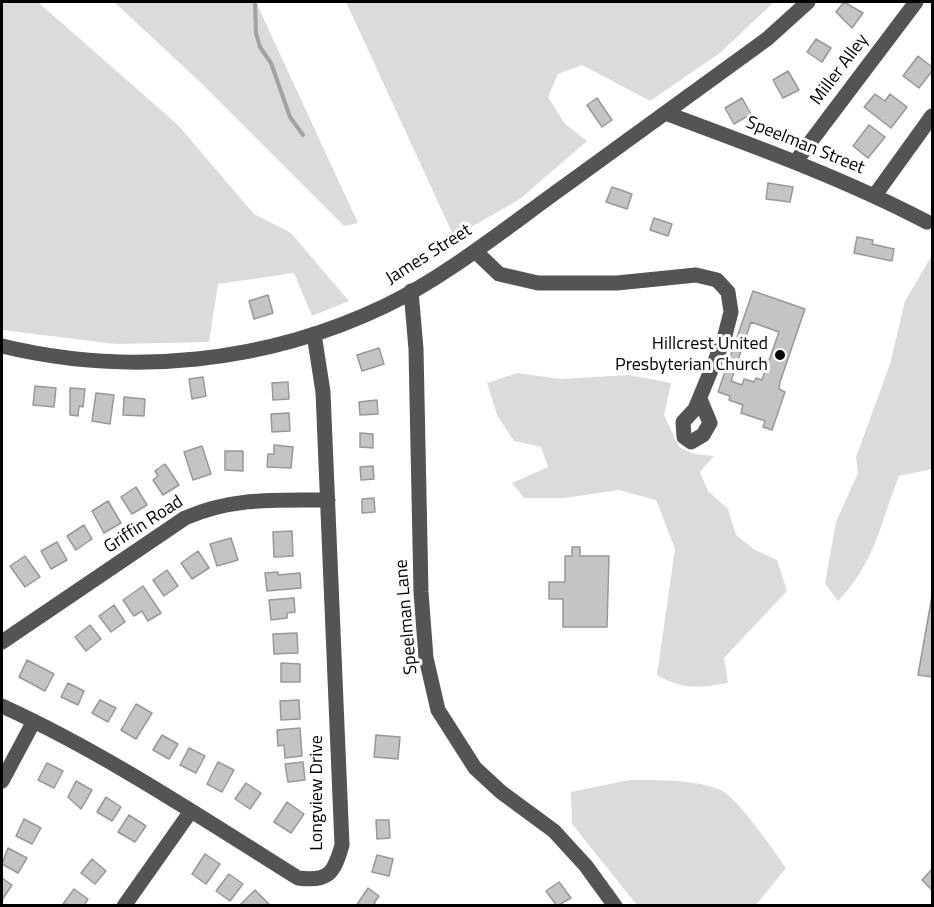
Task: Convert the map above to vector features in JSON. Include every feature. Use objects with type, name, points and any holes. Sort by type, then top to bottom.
[{"type":"street","name":"James Street","points":[[2,346],[96,361],[196,361],[258,351],[314,334],[386,305],[475,251],[767,39],[808,2]]},
{"type":"street","name":"Miller Alley","points":[[796,161],[916,2]]},
{"type":"street","name":"Speelman Street","points":[[665,113],[796,161],[875,195],[927,222]]},
{"type":"street","points":[[875,195],[933,116]]},
{"type":"street","points":[[475,251],[499,274],[538,283],[617,284],[696,275],[717,280],[728,292],[731,312],[724,339],[700,399]]},
{"type":"street","name":"Speelman Lane","points":[[411,291],[416,349],[421,592],[426,658],[438,710],[475,768],[501,792],[554,831],[586,866],[615,906]]},
{"type":"street","name":"Longview Drive","points":[[2,706],[34,721],[191,811],[298,878],[314,880],[328,876],[336,867],[342,845],[328,500],[323,392],[314,334]]},
{"type":"street","name":"Griffin Road","points":[[2,642],[185,518],[213,506],[251,500],[328,500]]},
{"type":"street","points":[[2,781],[34,721]]},
{"type":"street","points":[[124,906],[191,811]]},
{"type":"shaded area","points":[[2,2],[38,2],[178,125],[254,214],[291,233],[349,301],[312,316],[294,273],[218,284],[209,342],[116,344],[2,330]]},
{"type":"shaded area","points":[[114,2],[256,2],[358,223],[344,226],[199,81]]},
{"type":"shaded area","points":[[346,2],[774,2],[720,53],[650,101],[582,65],[558,74],[548,97],[565,124],[587,141],[520,199],[454,237]]},
{"type":"shaded area","points":[[932,255],[932,469],[899,476],[869,557],[838,601],[825,583],[836,522],[858,473],[856,457],[890,364],[905,301]]},
{"type":"shaded area","points":[[517,373],[561,379],[629,375],[671,383],[664,415],[679,447],[694,454],[714,456],[700,472],[708,491],[728,509],[736,535],[755,550],[777,560],[787,591],[724,658],[728,683],[691,686],[675,683],[657,675],[675,549],[656,500],[619,490],[565,498],[524,498],[512,483],[548,467],[541,447],[514,441],[497,415],[487,383]]},
{"type":"shaded area","points":[[629,780],[688,782],[721,790],[736,802],[786,868],[756,905],[637,905],[572,824],[571,792]]},
{"type":"building","points":[[844,2],[863,13],[852,28],[836,12]]},
{"type":"building","points":[[816,39],[831,48],[822,62],[807,52]]},
{"type":"building","points":[[918,56],[932,67],[932,71],[919,88],[903,76]]},
{"type":"building","points":[[788,71],[799,90],[783,98],[773,80]]},
{"type":"building","points":[[875,94],[885,101],[890,94],[907,107],[891,128],[864,107]]},
{"type":"building","points":[[597,98],[612,120],[602,127],[587,105]]},
{"type":"building","points":[[742,98],[751,114],[734,124],[725,108]]},
{"type":"building","points":[[869,125],[885,137],[868,158],[853,146]]},
{"type":"building","points":[[768,183],[793,187],[790,202],[766,199]]},
{"type":"building","points":[[612,187],[632,194],[627,209],[606,202]]},
{"type":"building","points":[[654,218],[672,224],[668,236],[650,230]]},
{"type":"building","points":[[857,237],[873,240],[872,244],[894,249],[892,261],[854,253]]},
{"type":"building","name":"Hillcrest United Presbyterian Church","points":[[753,291],[805,309],[780,382],[779,389],[785,392],[772,430],[763,427],[765,421],[741,413],[743,405],[729,400],[730,396],[718,392]],"holes":[[[751,322],[779,332],[762,380],[756,378],[754,382],[744,379],[742,385],[731,381]]]},
{"type":"building","points":[[268,295],[273,313],[254,319],[249,301]]},
{"type":"building","points":[[379,348],[384,364],[362,371],[357,355]]},
{"type":"building","points":[[203,377],[206,396],[192,399],[189,379]]},
{"type":"building","points":[[288,382],[289,399],[273,400],[272,383]]},
{"type":"building","points":[[35,386],[56,388],[54,407],[33,405]]},
{"type":"building","points":[[70,388],[85,389],[83,407],[79,406],[78,416],[70,415]]},
{"type":"building","points":[[96,393],[114,395],[110,424],[92,421]]},
{"type":"building","points":[[124,397],[145,399],[144,416],[123,415]]},
{"type":"building","points":[[377,400],[378,414],[360,415],[359,402]]},
{"type":"building","points":[[289,413],[290,431],[272,432],[271,414]]},
{"type":"building","points":[[360,433],[373,434],[373,448],[360,447]]},
{"type":"building","points":[[274,445],[293,447],[291,468],[267,467],[268,454],[274,454]]},
{"type":"building","points":[[202,446],[211,474],[193,480],[184,452]]},
{"type":"building","points":[[225,451],[243,451],[243,471],[225,470]]},
{"type":"building","points":[[165,464],[179,485],[163,495],[153,480],[158,476],[155,471]]},
{"type":"building","points":[[373,466],[374,479],[361,480],[360,467]]},
{"type":"building","points":[[136,487],[147,505],[132,514],[121,497]]},
{"type":"building","points":[[374,498],[375,512],[362,513],[362,499]]},
{"type":"building","points":[[108,501],[121,523],[104,533],[92,511]]},
{"type":"building","points":[[84,525],[92,539],[76,550],[67,536]]},
{"type":"building","points":[[292,531],[293,556],[274,557],[273,532]]},
{"type":"building","points":[[231,538],[238,560],[217,566],[210,544]]},
{"type":"building","points":[[57,542],[67,560],[51,569],[41,551]]},
{"type":"building","points":[[572,547],[580,547],[580,556],[609,556],[607,627],[563,627],[563,599],[549,599],[549,582],[565,582],[565,556],[572,556]]},
{"type":"building","points":[[198,551],[209,568],[192,579],[181,563]]},
{"type":"building","points":[[25,556],[40,577],[25,587],[10,566]]},
{"type":"building","points":[[167,570],[178,586],[164,596],[153,580]]},
{"type":"building","points":[[278,572],[278,575],[300,573],[301,588],[267,591],[265,573]]},
{"type":"building","points":[[143,586],[161,613],[148,621],[142,611],[134,616],[123,600]]},
{"type":"building","points":[[932,596],[932,677],[918,675]]},
{"type":"building","points":[[294,598],[295,612],[287,613],[287,618],[271,620],[269,600]]},
{"type":"building","points":[[114,605],[125,622],[111,632],[99,616]]},
{"type":"building","points":[[90,625],[101,639],[86,651],[75,637]]},
{"type":"building","points":[[297,633],[298,653],[274,654],[273,634]]},
{"type":"building","points":[[27,660],[54,674],[45,691],[19,677]]},
{"type":"building","points":[[281,663],[300,664],[300,682],[281,682]]},
{"type":"building","points":[[68,683],[84,691],[78,705],[61,697]]},
{"type":"building","points":[[100,700],[116,708],[108,722],[92,713]]},
{"type":"building","points":[[299,700],[300,719],[281,720],[280,701]]},
{"type":"building","points":[[136,704],[152,713],[136,739],[121,730]]},
{"type":"building","points":[[300,728],[302,756],[285,758],[284,745],[278,746],[277,730]]},
{"type":"building","points":[[162,735],[178,744],[169,759],[153,750]]},
{"type":"building","points":[[376,735],[400,737],[398,759],[374,757]]},
{"type":"building","points":[[189,748],[205,756],[196,773],[180,765]]},
{"type":"building","points":[[218,762],[234,770],[222,792],[207,784]]},
{"type":"building","points":[[303,762],[305,780],[288,782],[285,764]]},
{"type":"building","points":[[47,763],[63,771],[54,788],[38,780]]},
{"type":"building","points":[[76,781],[92,790],[81,809],[68,797]]},
{"type":"building","points":[[246,783],[261,793],[250,809],[235,799]]},
{"type":"building","points":[[106,797],[121,807],[112,821],[97,812]]},
{"type":"building","points":[[287,802],[304,814],[291,833],[274,822]]},
{"type":"building","points":[[129,815],[146,826],[135,842],[118,832]]},
{"type":"building","points":[[24,819],[41,828],[32,844],[16,836]]},
{"type":"building","points":[[376,820],[389,820],[390,838],[377,839]]},
{"type":"building","points":[[8,848],[27,858],[18,873],[2,864]]},
{"type":"building","points":[[205,854],[220,864],[206,884],[192,874]]},
{"type":"building","points":[[377,855],[393,859],[389,876],[372,872]]},
{"type":"building","points":[[92,859],[106,871],[95,884],[81,873]]},
{"type":"building","points":[[932,869],[932,890],[922,880]]},
{"type":"building","points":[[229,874],[243,884],[230,901],[216,891]]},
{"type":"building","points":[[2,878],[12,885],[2,900]]},
{"type":"building","points":[[559,882],[571,898],[557,906],[546,891]]},
{"type":"building","points":[[368,888],[379,896],[374,903],[377,906],[356,906]]},
{"type":"building","points":[[74,889],[88,899],[84,906],[63,904]]},
{"type":"building","points":[[255,890],[270,905],[240,906],[240,905]]},
{"type":"waterway","points":[[255,2],[256,33],[260,47],[271,63],[290,117],[303,135]]},
{"type":"place","name":"Hillcrest United Presbyterian Church","points":[[780,355]]}]
